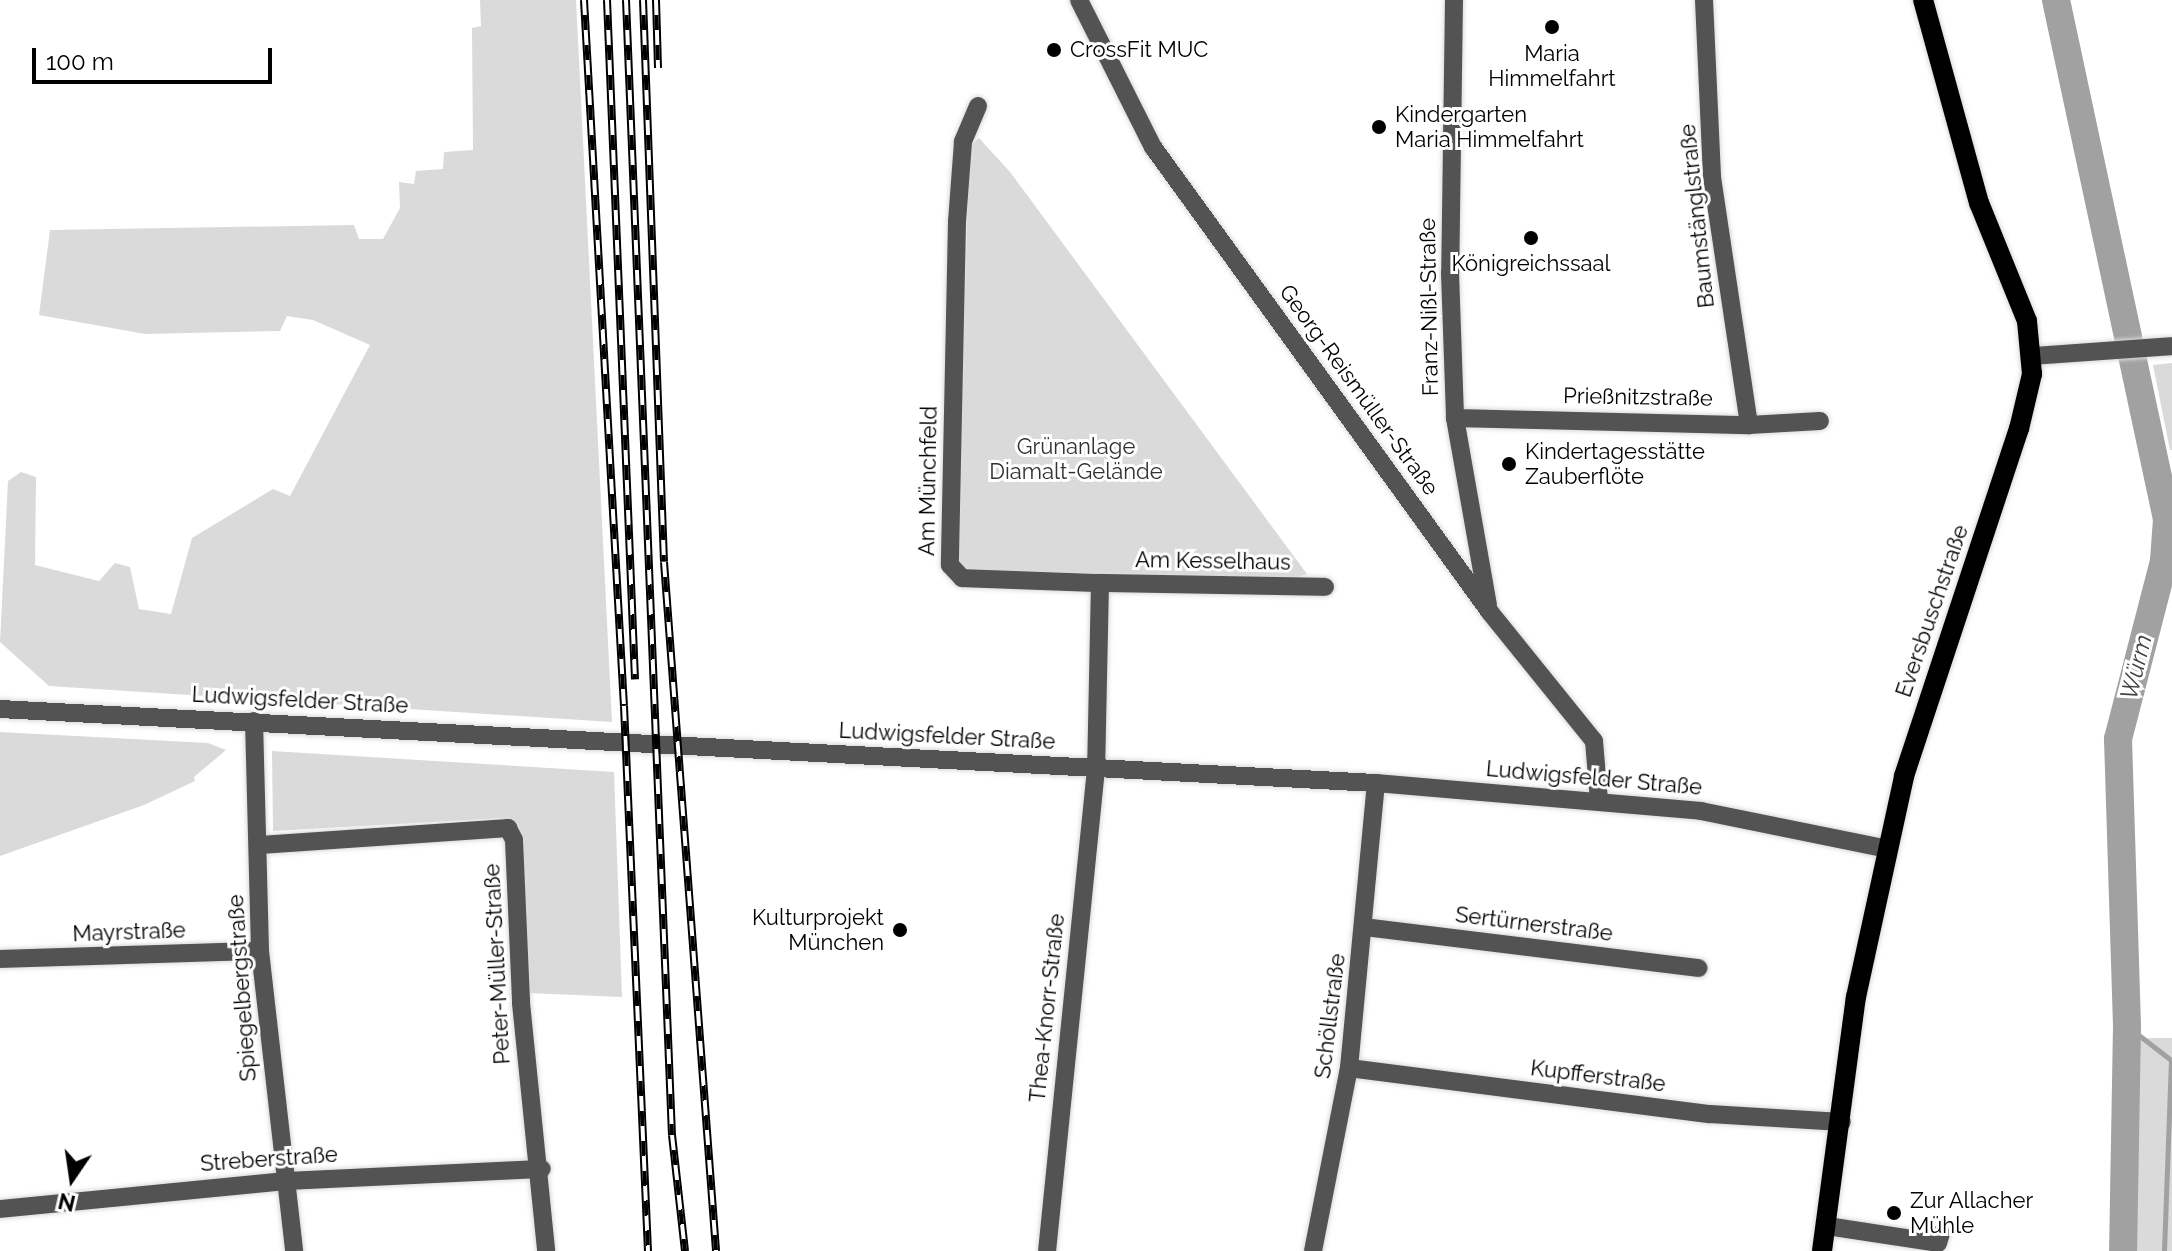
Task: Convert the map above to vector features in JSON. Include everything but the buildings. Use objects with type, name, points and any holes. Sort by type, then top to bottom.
[{"type":"main road","name":"Eversbuschstraße","points":[[1822,1251],[1842,1122],[1856,997],[1887,849],[1919,724],[2019,429],[2033,356],[2027,321],[1979,203],[1923,0]]},
{"type":"street","name":"Georg-Reismüller-Straße","points":[[1079,0],[1153,147],[1489,611],[1594,741],[1599,801]]},
{"type":"street","name":"Franz-Nißl-Straße","points":[[1454,0],[1450,273],[1455,418],[1489,611]]},
{"type":"street","name":"Baumstänglstraße","points":[[1704,0],[1712,177],[1749,425]]},
{"type":"street","name":"Am Münchfeld","points":[[978,106],[963,142],[957,222],[950,565],[962,578],[1100,583]]},
{"type":"street","points":[[2033,356],[2122,354],[2172,346]]},
{"type":"street","name":"Prießnitzstraße","points":[[1455,418],[1749,425],[1820,421]]},
{"type":"street","points":[[1096,769],[1100,583]]},
{"type":"street","name":"Am Kesselhaus","points":[[1100,583],[1325,587]]},
{"type":"street","name":"Ludwigsfelder Straße","points":[[0,709],[1376,783],[1701,811],[1887,849]]},
{"type":"street","name":"Spiegelbergstraße","points":[[254,721],[260,845],[260,951],[294,1251]]},
{"type":"street","name":"Thea-Knorr-Straße","points":[[1047,1251],[1096,769]]},
{"type":"street","name":"Schöllstraße","points":[[1313,1251],[1349,1068],[1376,783]]},
{"type":"street","name":"Peter-Müller-Straße","points":[[260,845],[508,828],[514,840],[528,1091],[542,1169],[546,1251]]},
{"type":"street","name":"Sertürnerstraße","points":[[1364,927],[1698,968]]},
{"type":"street","name":"Mayrstraße","points":[[0,959],[260,951]]},
{"type":"street","name":"Kupfferstraße","points":[[1349,1068],[1710,1114],[1842,1122]]},
{"type":"street","name":"Streberstraße","points":[[0,1209],[285,1181],[542,1169]]},
{"type":"street","points":[[1827,1226],[1938,1243],[1941,1233]]},
{"type":"green space","points":[[480,0],[576,0],[612,722],[49,686],[0,642],[8,481],[21,472],[36,477],[35,565],[99,581],[115,563],[130,567],[139,609],[171,614],[192,538],[273,489],[290,496],[370,345],[313,320],[287,316],[280,331],[145,334],[39,315],[50,230],[354,225],[359,239],[383,239],[400,208],[399,182],[414,184],[416,171],[443,169],[444,152],[473,150],[472,28],[481,26]]},
{"type":"green space","name":"Grünanlage Diamalt-Gelände","points":[[979,138],[1010,172],[1307,574],[1289,580],[967,570],[957,560],[969,161],[970,146]]},
{"type":"green space","points":[[2172,363],[2172,450],[2170,450],[2153,365]]},
{"type":"green space","points":[[0,732],[208,743],[226,750],[194,777],[195,781],[144,805],[0,856]]},
{"type":"green space","points":[[272,751],[614,772],[622,997],[528,993],[519,833],[503,818],[273,831]]},
{"type":"green space","points":[[2131,1038],[2172,1038],[2172,1251],[2131,1251]]},
{"type":"waterway","name":"Würm","points":[[2056,0],[2167,519],[2164,561],[2118,739],[2127,1026],[2123,1251]]},
{"type":"waterway","points":[[2127,1026],[2171,1060],[2164,1251]]},
{"type":"railway","points":[[584,0],[624,706],[648,1251]]},
{"type":"railway","points":[[607,0],[635,679]]},
{"type":"railway","points":[[626,0],[672,1135],[685,1251]]},
{"type":"railway","points":[[643,0],[664,562],[716,1251]]},
{"type":"railway","points":[[656,0],[658,68]]},
{"type":"place","name":"Maria Himmelfahrt","points":[[1552,27]]},
{"type":"place","name":"CrossFit MUC","points":[[1054,50]]},
{"type":"place","name":"Kindergarten Maria Himmelfahrt","points":[[1379,127]]},
{"type":"place","name":"Königreichssaal","points":[[1531,238]]},
{"type":"place","name":"Kindertagesstätte Zauberflöte","points":[[1509,464]]},
{"type":"place","name":"Kulturprojekt München","points":[[900,930]]},
{"type":"place","name":"Zur Allacher Mühle","points":[[1894,1213]]}]
